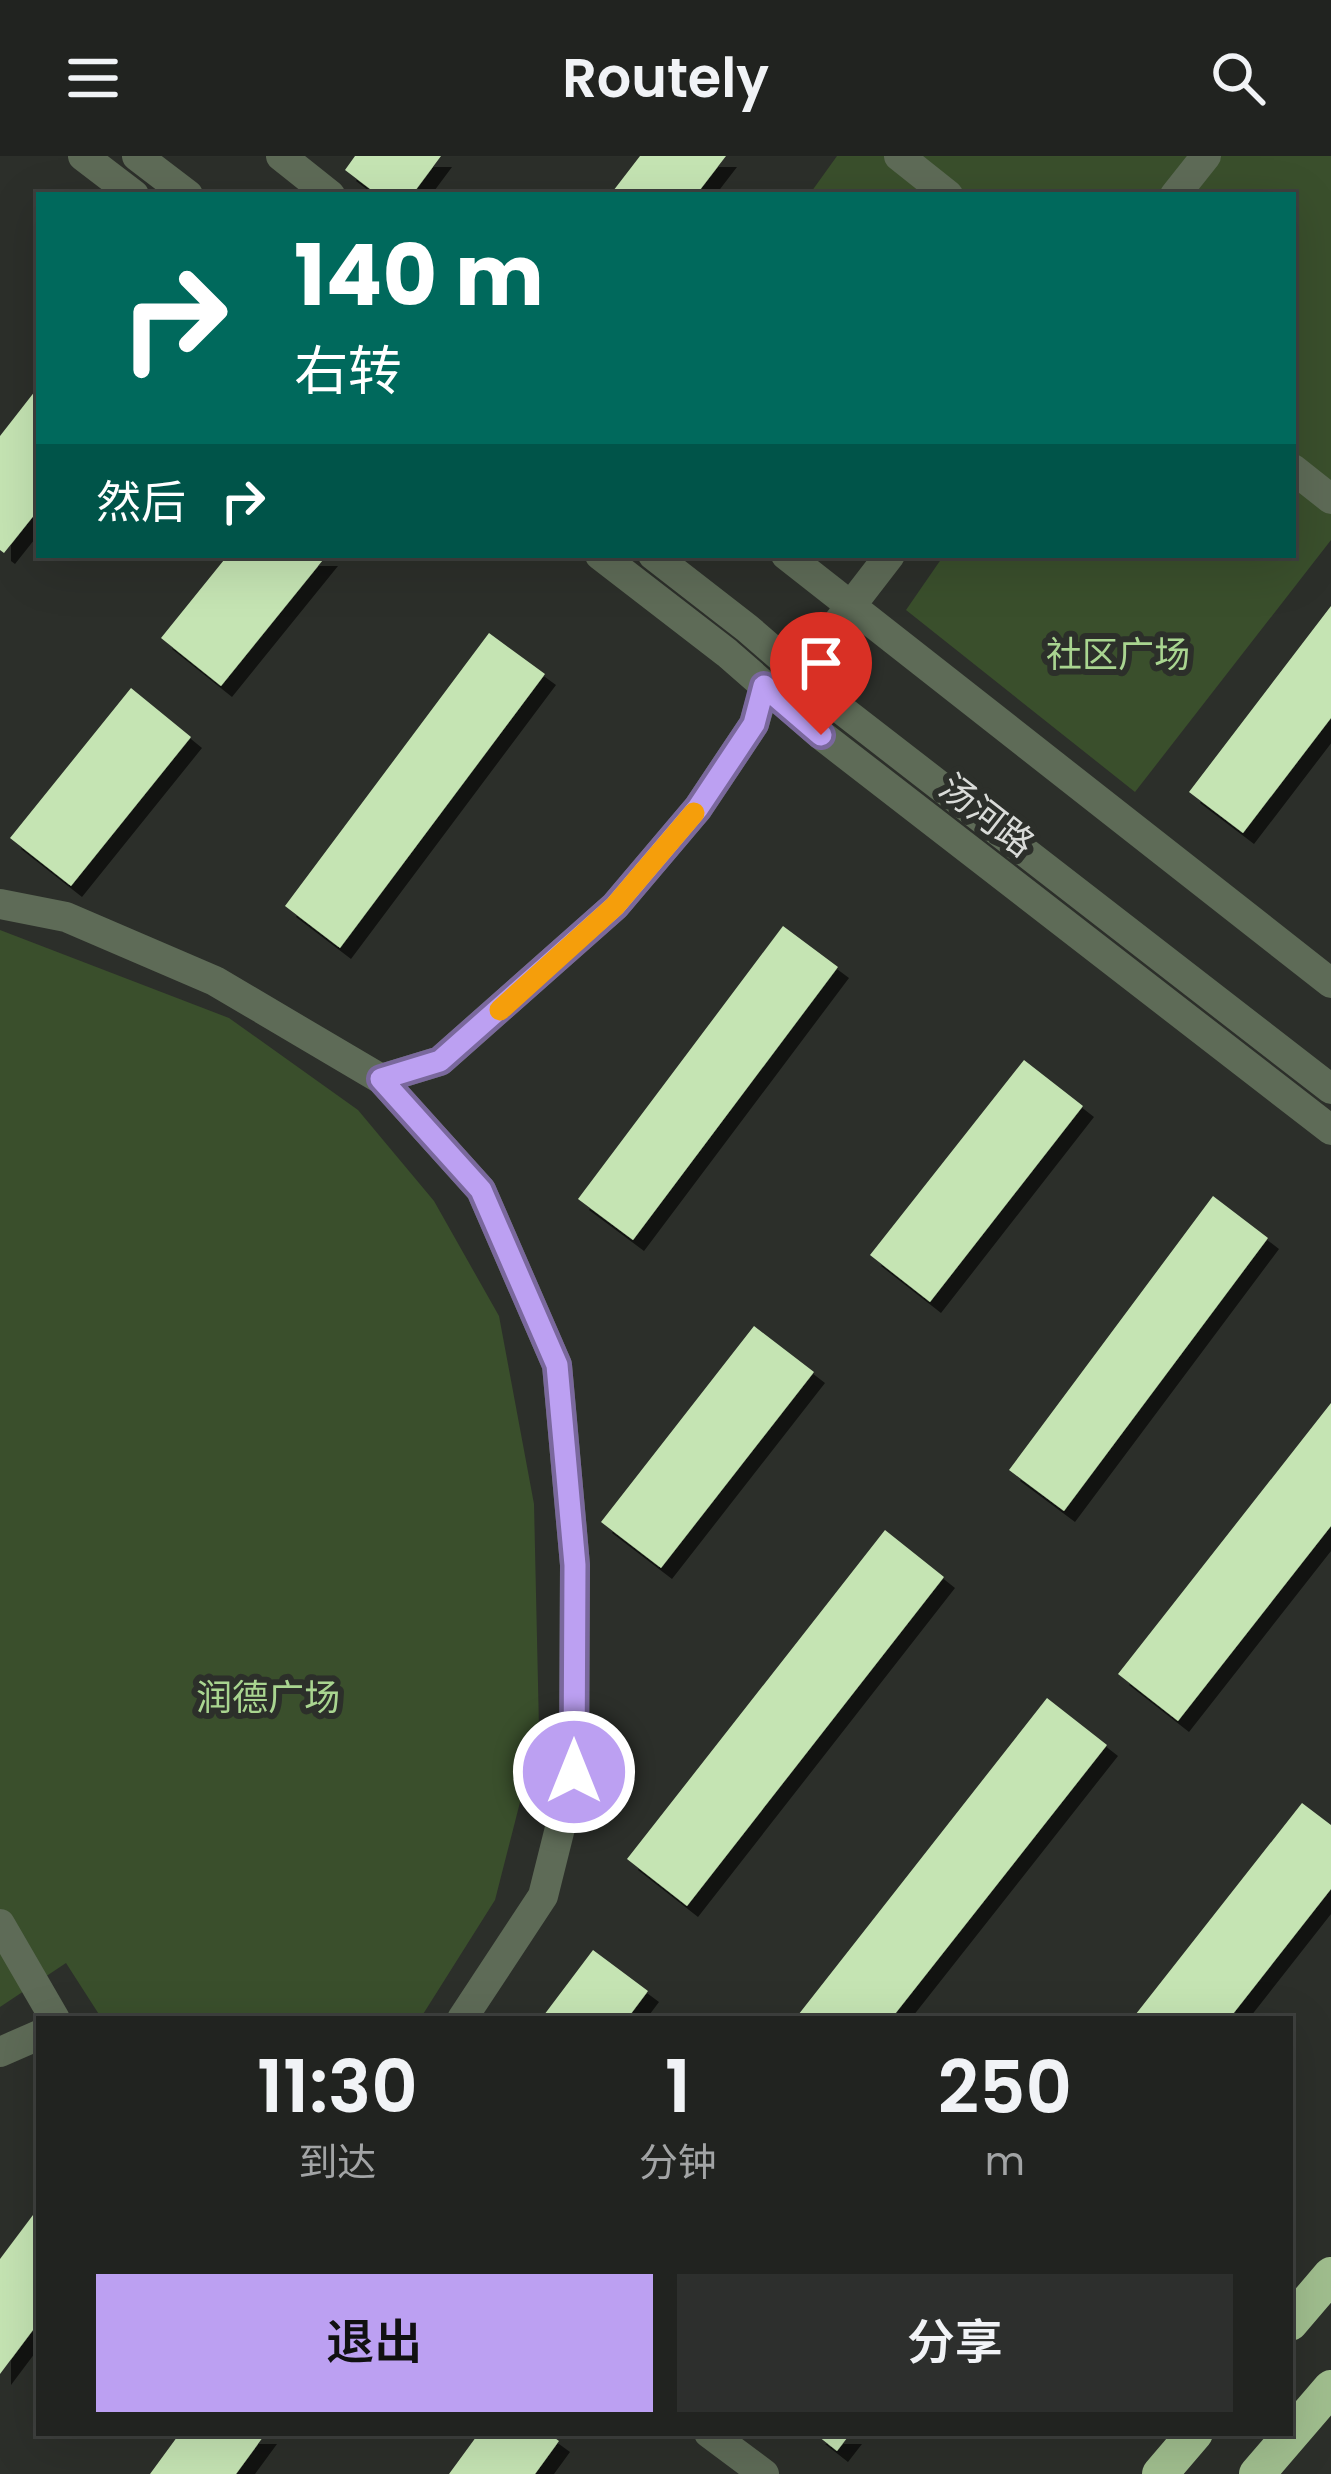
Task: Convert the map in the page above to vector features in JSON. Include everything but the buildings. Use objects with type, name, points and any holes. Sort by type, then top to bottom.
[{"type":"highway","points":[[1293,2319],[1331,2275]]},
{"type":"highway","points":[[1293,2432],[1331,2388]]},
{"type":"highway","points":[[1160,2474],[1192,2436]]},
{"type":"highway","points":[[1257,2474],[1290,2436]]},
{"type":"street","points":[[83,156],[130,192]]},
{"type":"street","points":[[137,156],[184,192]]},
{"type":"street","points":[[281,156],[326,192]]},
{"type":"street","points":[[899,156],[944,192]]},
{"type":"street","points":[[1177,192],[1206,156]]},
{"type":"street","points":[[1296,471],[1331,499]]},
{"type":"street","name":"汤河路","points":[[604,558],[727,653],[821,735],[1331,1130]]},
{"type":"street","name":"汤河路","points":[[657,558],[842,710],[1331,1089]]},
{"type":"street","points":[[790,558],[1331,983]]},
{"type":"street","points":[[799,673],[888,558]]},
{"type":"street","points":[[381,1079],[440,1061],[615,906],[698,808],[754,724],[764,686]]},
{"type":"street","points":[[0,904],[65,917],[215,981],[381,1079],[481,1190],[557,1365],[573,1543],[574,1772],[543,1896],[464,2016]]},
{"type":"street","points":[[0,1924],[53,2016]]},
{"type":"street","points":[[0,2052],[36,2036]]},
{"type":"street","points":[[713,2436],[764,2474]]},
{"type":"green space","name":"社区广场","points":[[837,156],[1331,156],[1331,540],[1135,792],[906,610],[942,558],[1296,558],[1296,192],[811,192]]},
{"type":"green space","name":"润德广场","points":[[0,930],[229,1018],[358,1110],[434,1201],[499,1316],[534,1504],[539,1728],[495,1900],[422,2016],[100,2016],[66,1963],[0,2007]]},
{"type":"slow traffic","points":[[500,1010],[615,906],[694,813]]},
{"type":"route","points":[[574,1772],[575,1565],[557,1365],[481,1190],[381,1079],[440,1061],[615,906],[698,808],[754,724],[764,686],[821,735]]}]
